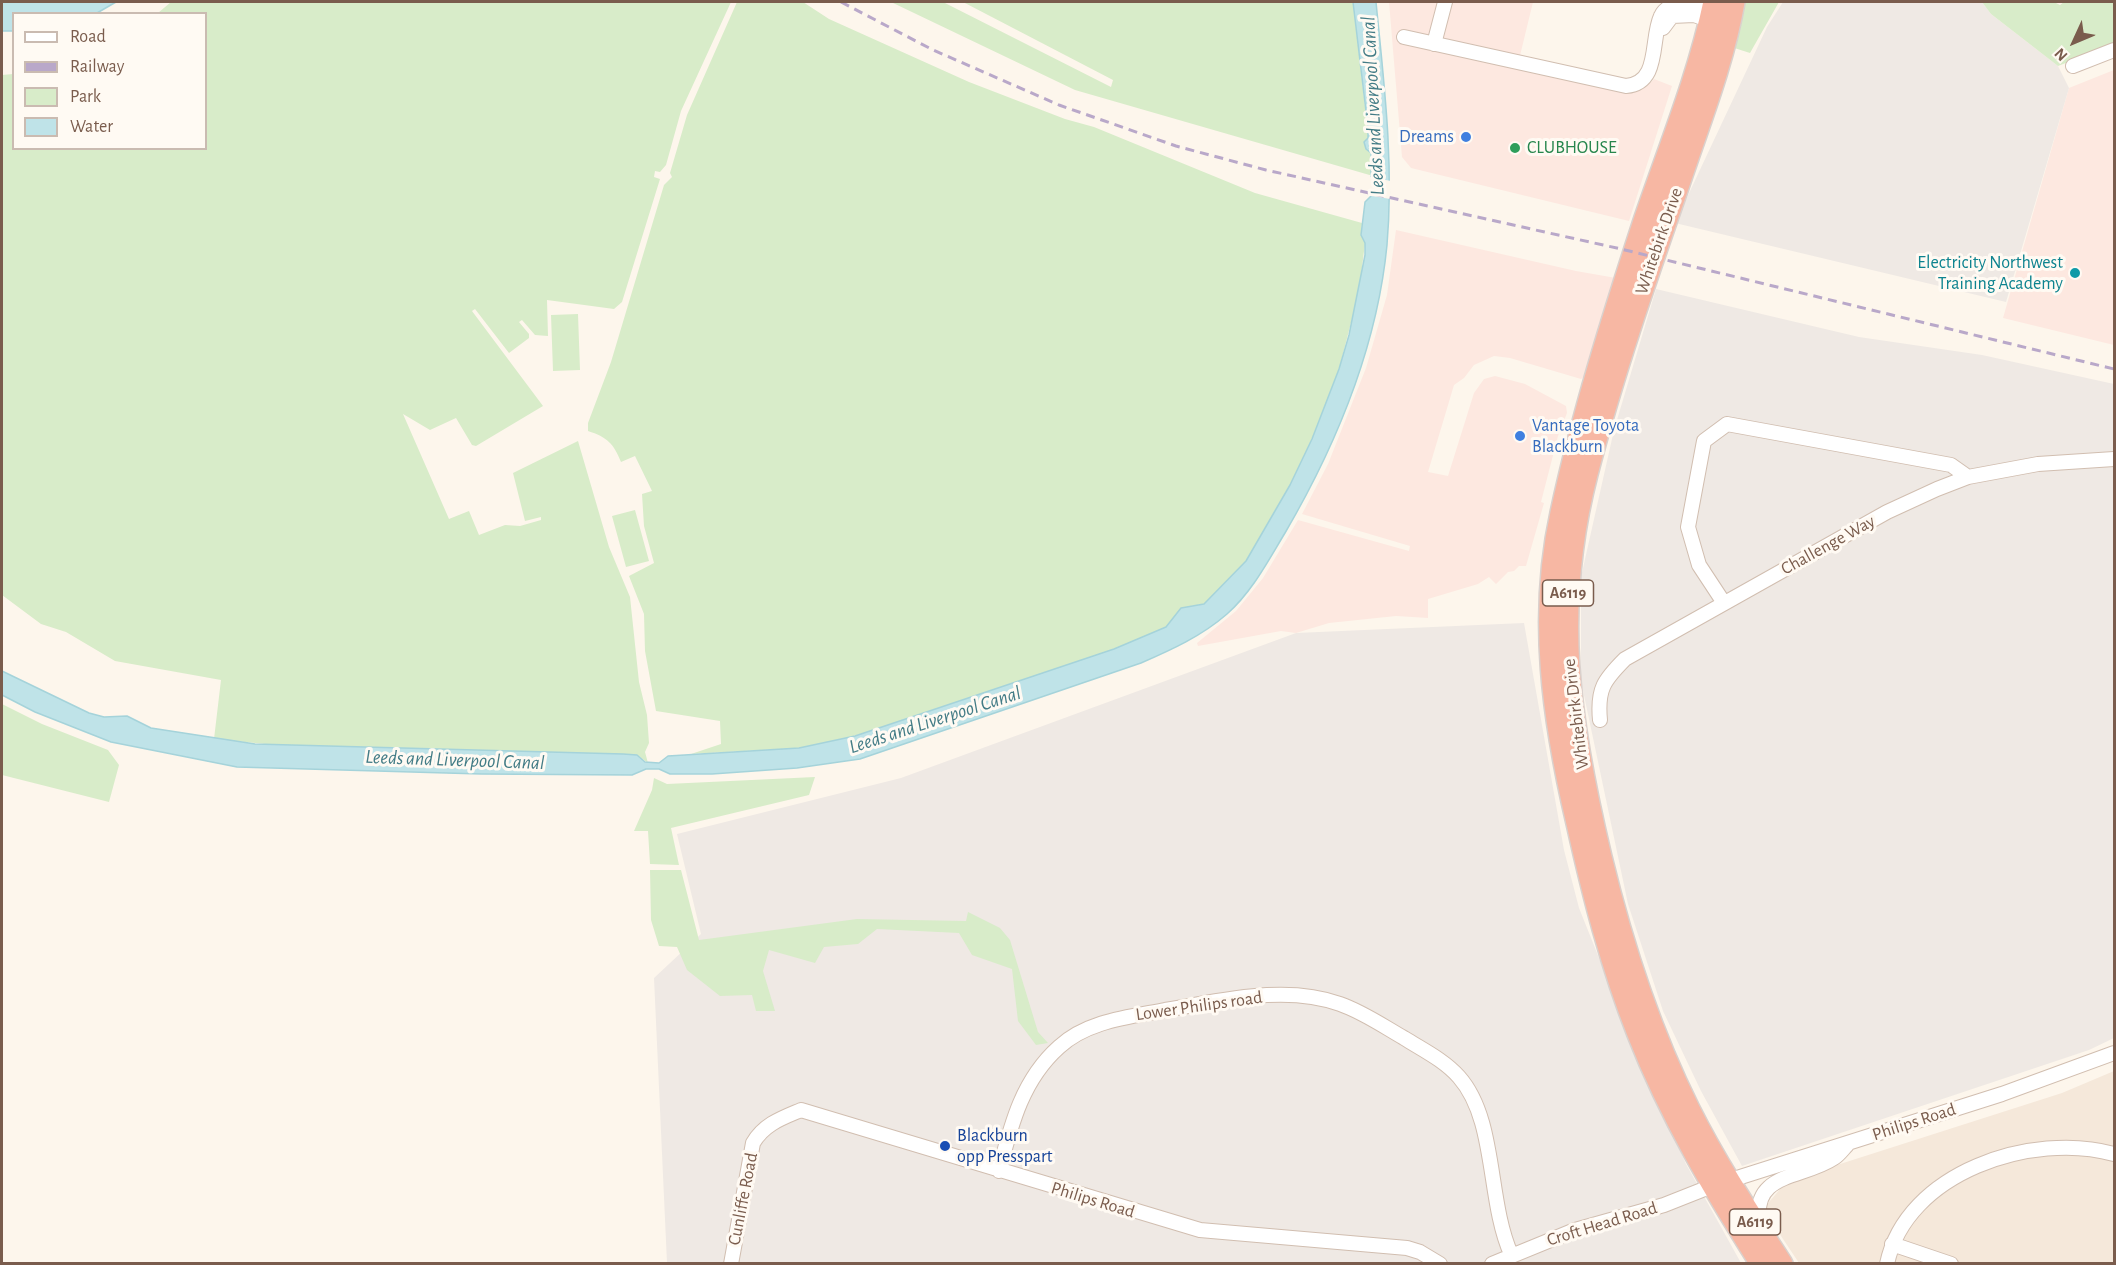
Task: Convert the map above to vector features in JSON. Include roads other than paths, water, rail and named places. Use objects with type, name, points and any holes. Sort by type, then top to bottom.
[{"type":"highway","name":"Whitebirk Drive","points":[[1722,10],[1711,90],[1627,334],[1587,474],[1575,527],[1568,583],[1568,680],[1575,739],[1588,802],[1630,964],[1665,1060],[1720,1183],[1761,1263]]},
{"type":"highway","name":"Whitebirk Drive","points":[[1720,1183],[1761,1232],[1782,1263]]},
{"type":"street","points":[[1434,44],[1445,2]]},
{"type":"street","points":[[1404,37],[1626,86],[1635,85],[1648,73],[1661,14],[1673,5],[1684,2]]},
{"type":"street","points":[[1690,2],[1722,10]]},
{"type":"street","points":[[1657,37],[1672,16],[1722,10]]},
{"type":"street","points":[[2073,66],[2115,50]]},
{"type":"street","points":[[1724,603],[1699,565],[1688,527],[1704,441],[1727,424],[1951,465],[1968,477]]},
{"type":"street","name":"Challenge Way","points":[[1600,720],[1598,698],[1607,678],[1625,659],[1887,512],[1968,477],[2038,464],[2115,459]]},
{"type":"street","name":"Lower Philips road","points":[[999,1172],[1011,1124],[1027,1084],[1045,1060],[1074,1035],[1116,1019],[1247,996],[1324,999],[1377,1021],[1443,1062],[1467,1087],[1481,1116],[1503,1235],[1511,1254]]},
{"type":"street","name":"Philips Road","points":[[1720,1183],[2012,1091],[2115,1053]]},
{"type":"street","name":"Philips Road","points":[[758,1135],[773,1122],[801,1110],[999,1172],[1200,1230],[1407,1248],[1440,1263]]},
{"type":"street","name":"Cunliffe Road","points":[[731,1263],[751,1152],[758,1135]]},
{"type":"street","points":[[1761,1232],[1758,1213],[1759,1199],[1764,1191],[1774,1183],[1834,1158],[1848,1143]]},
{"type":"street","points":[[1887,1263],[1892,1244],[1910,1213],[1940,1185],[2000,1156],[2044,1148],[2096,1149],[2115,1154]]},
{"type":"street","name":"Croft Head Road","points":[[1492,1263],[1575,1230],[1664,1206],[1720,1183]]},
{"type":"street","points":[[1892,1244],[1951,1263]]},
{"type":"water","points":[[2,2],[116,2],[99,12],[12,12],[12,31],[2,31]]},
{"type":"water","name":"Leeds and Liverpool Canal","points":[[1353,2],[1376,2],[1389,153],[1387,245],[1382,283],[1364,358],[1352,394],[1321,465],[1259,576],[1227,614],[1197,636],[1175,648],[1141,663],[860,759],[797,768],[712,774],[670,774],[659,769],[646,769],[632,775],[481,774],[237,767],[111,742],[35,712],[2,695],[2,671],[89,713],[104,717],[127,716],[151,728],[255,744],[623,754],[637,755],[645,762],[659,763],[668,756],[799,748],[855,736],[1114,649],[1166,627],[1181,608],[1204,604],[1246,561],[1290,485],[1312,439],[1339,369],[1349,335],[1365,255],[1365,243],[1361,235],[1365,202],[1371,196],[1371,153],[1366,149],[1364,142],[1368,138],[1368,128]]},
{"type":"railway","points":[[841,2],[933,50],[1059,105],[1176,146],[1266,170],[1621,249],[2114,369]]},
{"type":"place","name":"Dreams","points":[[1466,137]]},
{"type":"place","name":"CLUBHOUSE","points":[[1515,148]]},
{"type":"place","name":"Electricity Northwest Training Academy","points":[[2075,273]]},
{"type":"place","name":"Vantage Toyota Blackburn","points":[[1520,436]]},
{"type":"place","name":"Blackburn opp Presspart","points":[[945,1146]]}]
